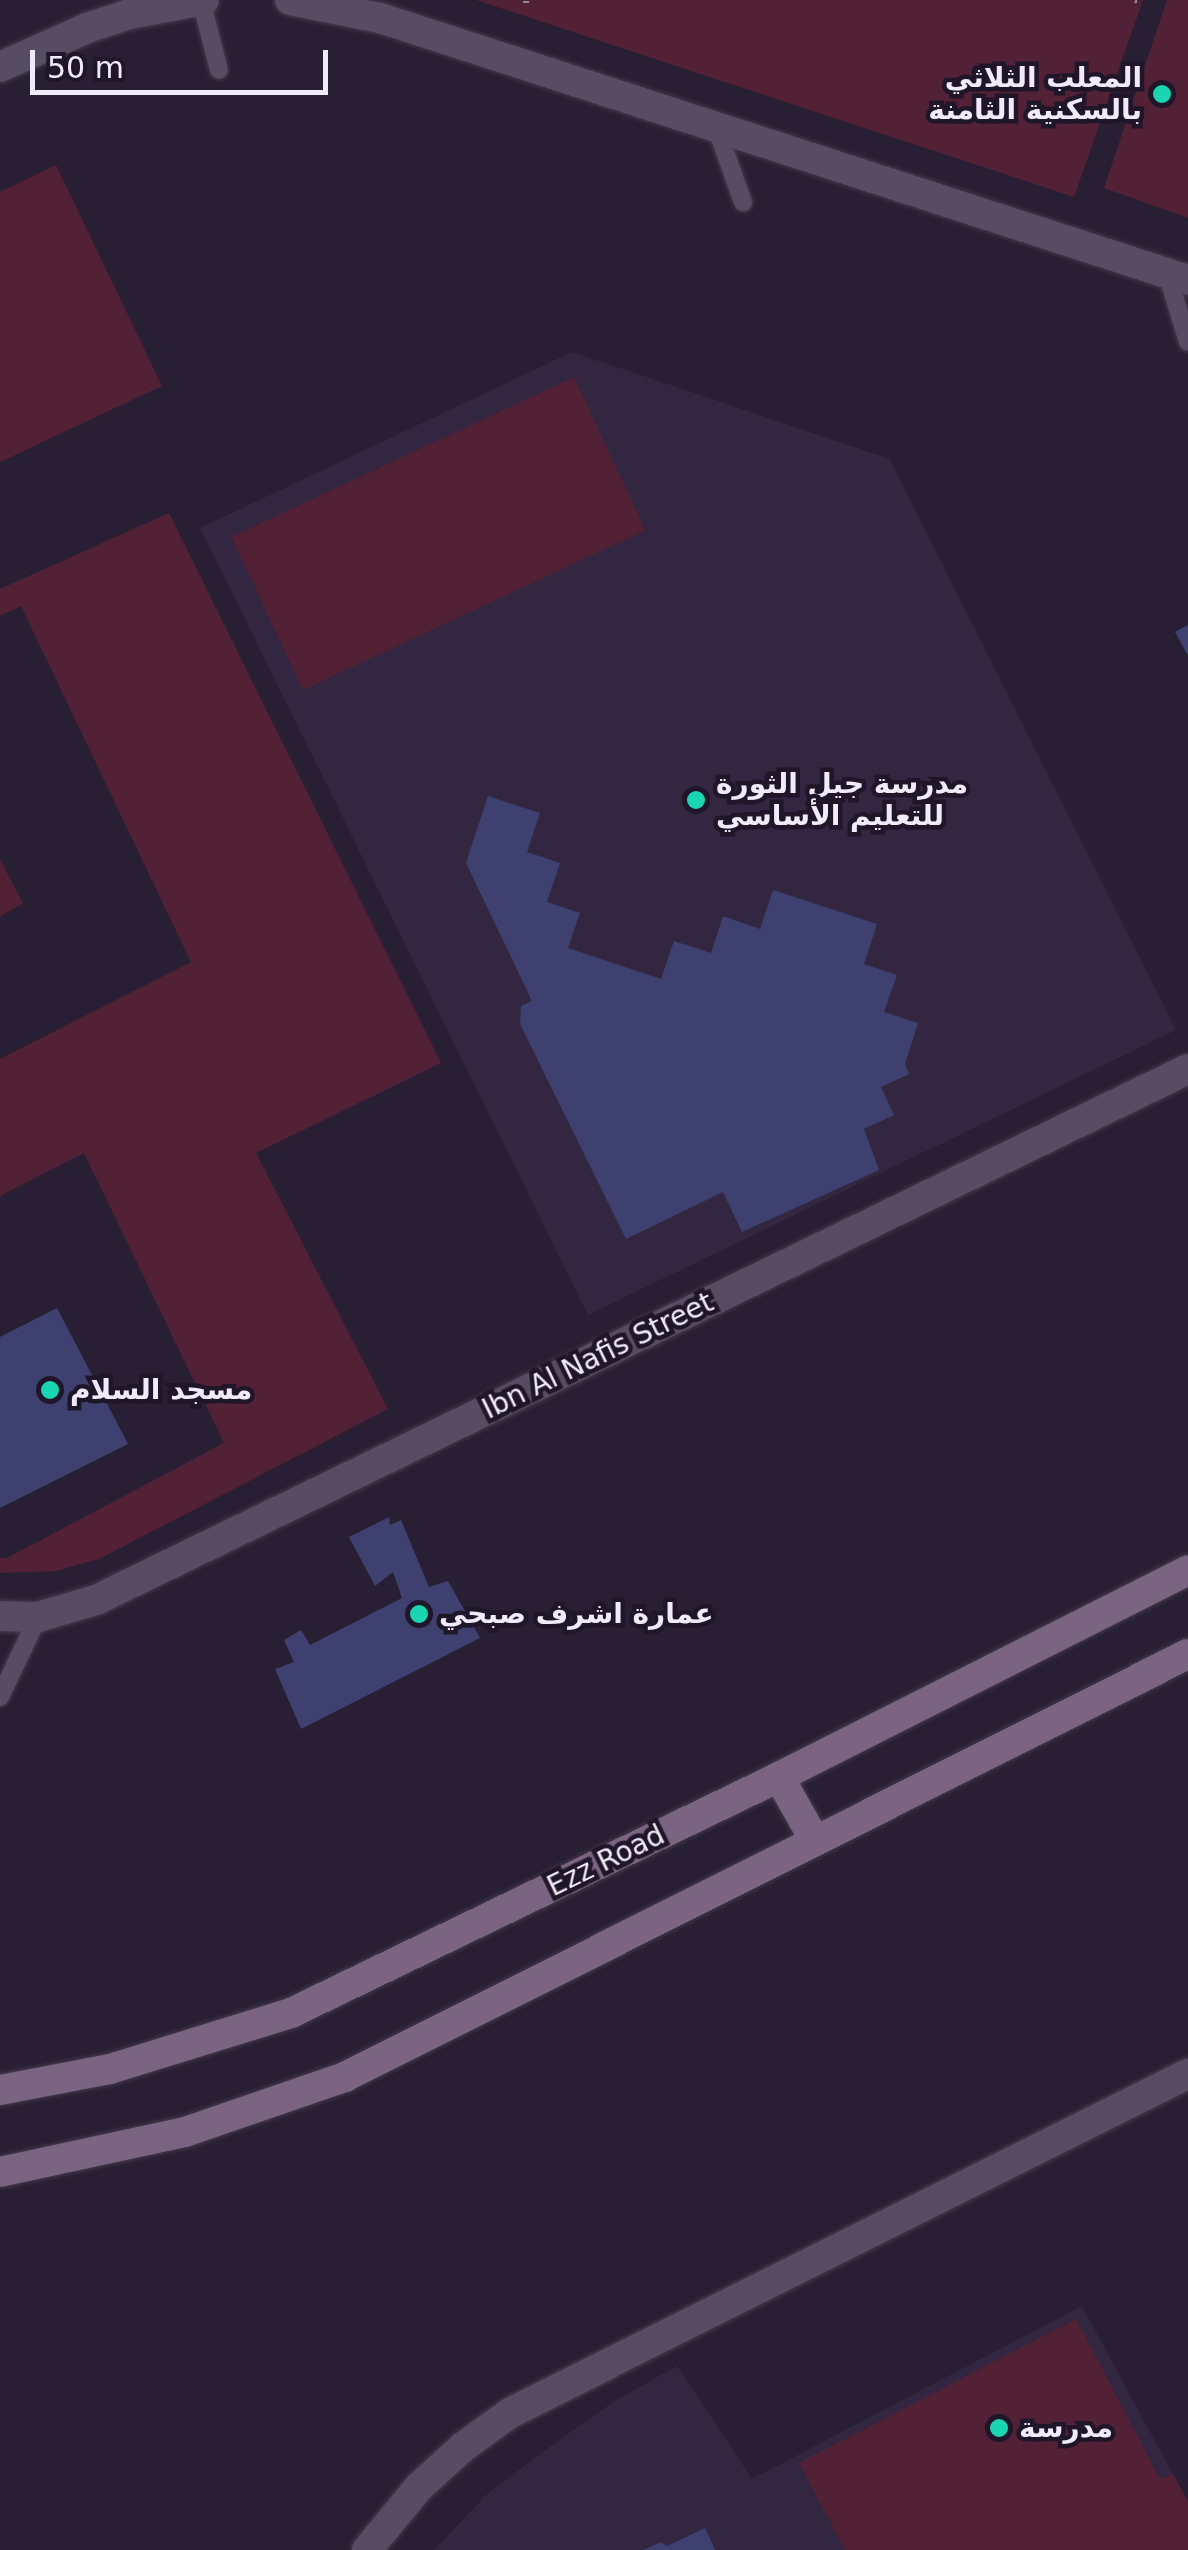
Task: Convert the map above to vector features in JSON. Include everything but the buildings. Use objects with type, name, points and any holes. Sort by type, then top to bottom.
[{"type":"street","points":[[0,67],[87,28],[130,14],[203,0]]},
{"type":"street","points":[[290,0],[380,18],[1178,277]]},
{"type":"street","name":"Ibn Al Nafis Street","points":[[0,1616],[38,1617],[96,1600],[1188,1069]]},
{"type":"street","name":"Ezz Road","points":[[0,2090],[110,2069],[292,2013],[779,1777],[1188,1570]]},
{"type":"street","points":[[0,2172],[185,2132],[346,2077],[1188,1654]]},
{"type":"street","points":[[779,1777],[816,1840]]},
{"type":"street","points":[[368,2550],[419,2487],[462,2447],[510,2413],[1188,2074]]},
{"type":"lane","points":[[203,0],[219,70]]},
{"type":"lane","points":[[716,127],[743,202]]},
{"type":"lane","points":[[1178,277],[1188,342]]},
{"type":"lane","points":[[0,1696],[38,1617]]},
{"type":"shaded area","points":[[476,0],[1143,0],[1074,197]]},
{"type":"shaded area","name":"المعلب الثلاثي بالسكنية الثامنة","points":[[1167,0],[1188,0],[1188,218],[1104,188]]},
{"type":"shaded area","points":[[56,165],[162,386],[0,462],[0,192]]},
{"type":"shaded area","name":"مدرسة جيل الثورة للتعليم الأساسي","points":[[572,352],[890,459],[1176,1030],[588,1315],[200,528]]},
{"type":"shaded area","points":[[574,377],[645,530],[303,690],[231,537]]},
{"type":"shaded area","points":[[169,513],[441,1063],[256,1153],[388,1409],[99,1559],[56,1571],[0,1573],[0,1558],[7,1558],[224,1443],[84,1153],[0,1196],[0,1059],[191,962],[21,606],[0,616],[0,589]]},
{"type":"shaded area","points":[[0,859],[23,904],[0,916]]},
{"type":"shaded area","name":"مدرسة","points":[[1082,2306],[1188,2502],[1188,2550],[434,2550],[486,2495],[540,2454],[613,2402],[677,2366],[752,2479]]},
{"type":"shaded area","points":[[1076,2319],[1160,2479],[1173,2474],[1188,2502],[1188,2550],[845,2550],[799,2463]]},
{"type":"place","name":"المعلب الثلاثي بالسكنية الثامنة","points":[[1162,94]]},
{"type":"place","name":"مدرسة جيل الثورة للتعليم الأساسي","points":[[696,800]]},
{"type":"place","name":"مسجد السلام","points":[[50,1390]]},
{"type":"place","name":"عمارة اشرف صبحي","points":[[419,1614]]},
{"type":"place","name":"مدرسة","points":[[999,2428]]}]
